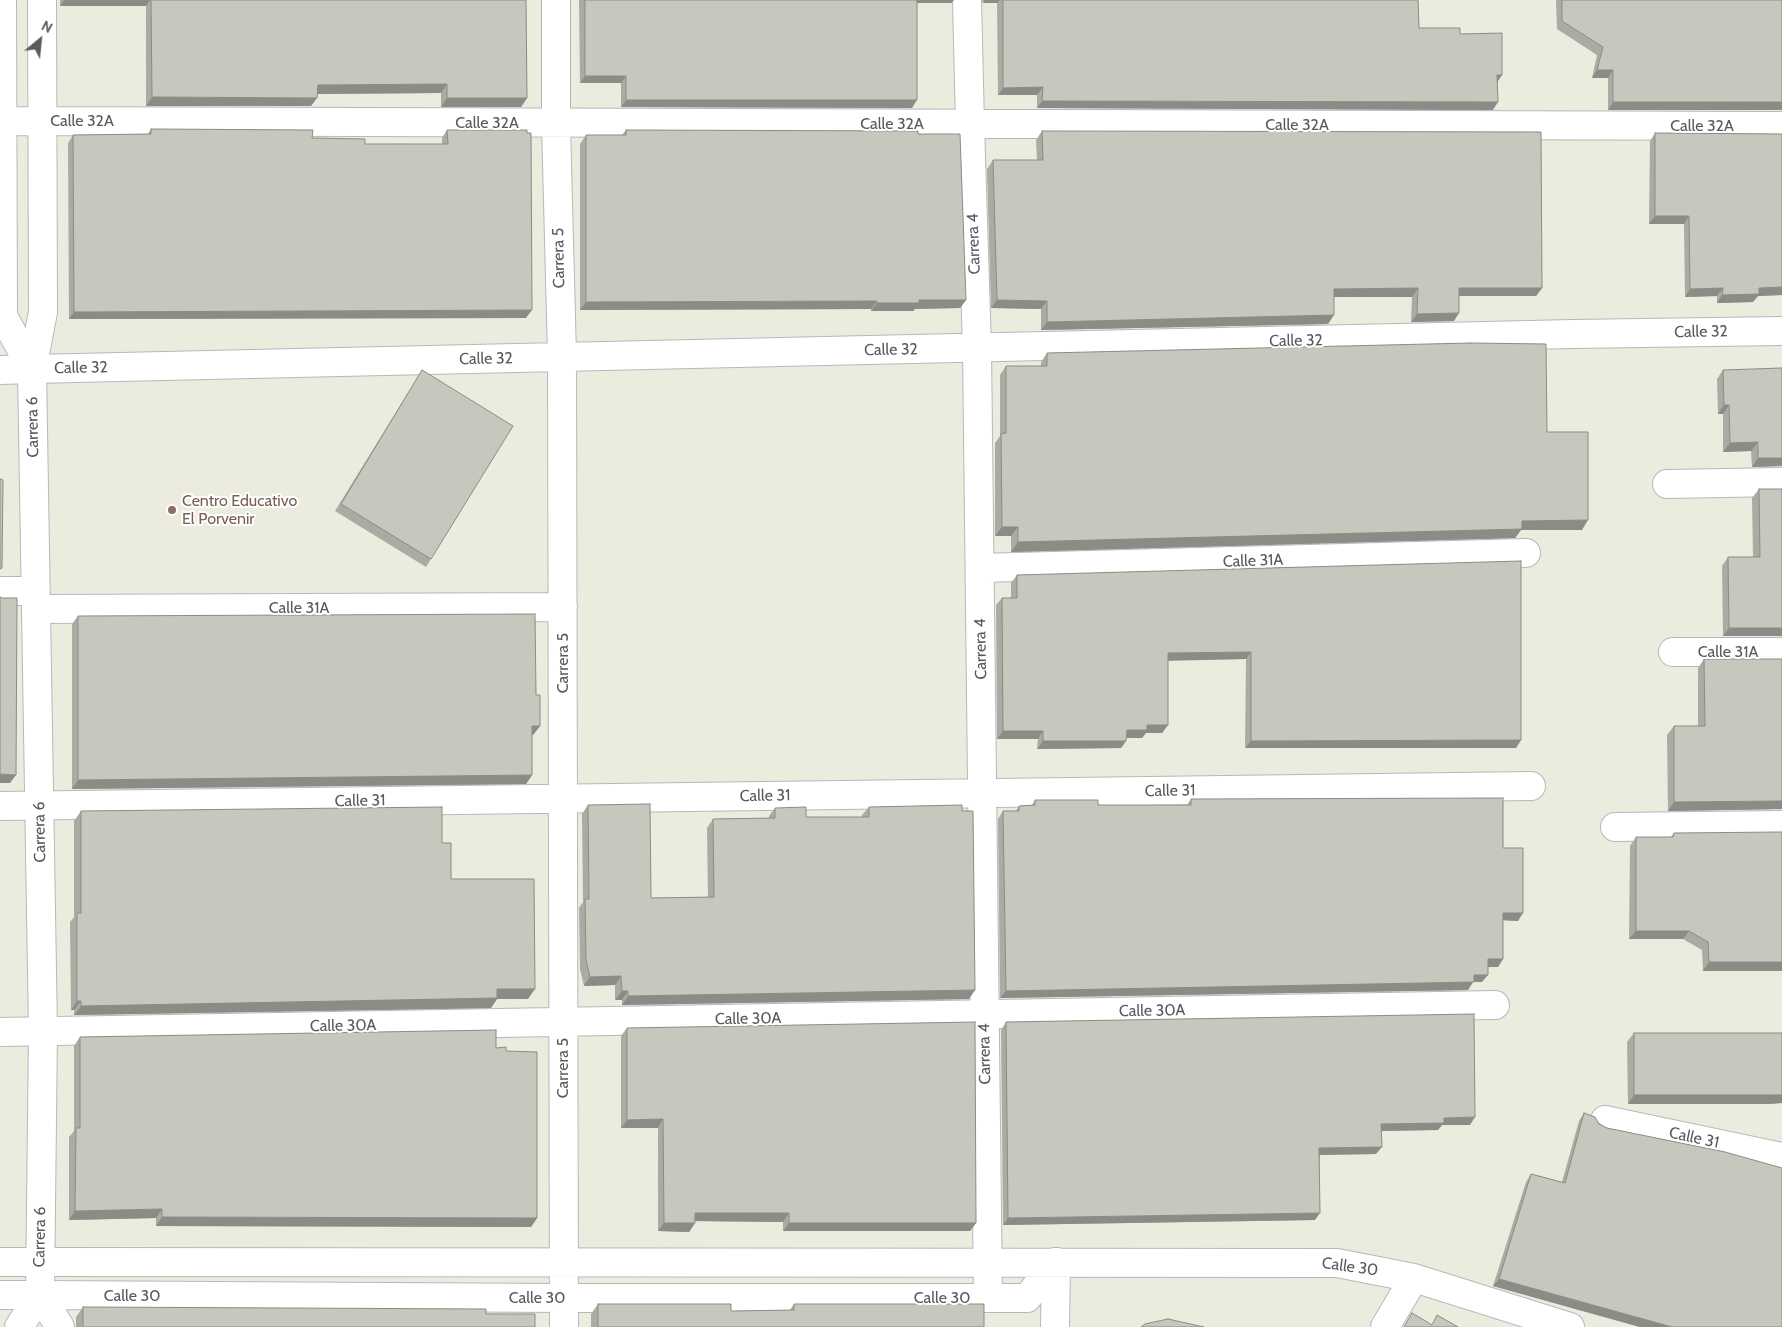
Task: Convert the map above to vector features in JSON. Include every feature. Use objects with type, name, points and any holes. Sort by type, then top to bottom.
[{"type":"street","name":"Carrera 6","points":[[2,0],[3,316],[32,369]]},
{"type":"street","name":"Carrera 6","points":[[40,1295],[43,1031],[32,369],[44,312],[42,0]]},
{"type":"street","name":"Carrera 5","points":[[556,0],[556,123],[562,357],[564,1327]]},
{"type":"street","name":"Carrera 4","points":[[967,0],[977,348],[988,1298]]},
{"type":"street","name":"Calle 32A","points":[[2,121],[1782,126]]},
{"type":"street","name":"Calle 32","points":[[0,370],[1573,334],[1782,331]]},
{"type":"street","points":[[1667,484],[1782,482]]},
{"type":"street","name":"Calle 31A","points":[[980,568],[1526,553]]},
{"type":"street","name":"Calle 31A","points":[[0,591],[36,600],[563,606]]},
{"type":"street","name":"Calle 31A","points":[[1673,652],[1782,652]]},
{"type":"street","name":"Calle 31","points":[[0,806],[1530,786]]},
{"type":"street","points":[[1615,827],[1782,825]]},
{"type":"street","name":"Calle 30A","points":[[0,1032],[1495,1005]]},
{"type":"street","name":"Calle 31","points":[[1605,1120],[1782,1157]]},
{"type":"street","name":"Calle 30","points":[[0,1262],[1337,1262],[1414,1278],[1570,1327]]},
{"type":"street","points":[[1055,1327],[1056,1262]]},
{"type":"street","name":"Calle 30","points":[[0,1295],[1027,1298],[1056,1262]]},
{"type":"street","points":[[1385,1327],[1414,1278]]},
{"type":"street","points":[[19,1327],[40,1295],[60,1327]]},
{"type":"building","points":[[151,0],[526,0],[527,98],[447,98],[447,84],[318,85],[317,98],[152,97]]},
{"type":"building","points":[[585,0],[917,0],[917,100],[626,100],[626,76],[585,76]]},
{"type":"building","points":[[1003,0],[1418,0],[1419,28],[1460,28],[1460,34],[1502,33],[1502,75],[1497,75],[1498,102],[1042,101],[1043,87],[1003,88]]},
{"type":"building","points":[[1562,0],[1782,0],[1782,102],[1613,102],[1613,70],[1597,70],[1603,47],[1562,21]]},
{"type":"building","points":[[151,129],[313,130],[312,138],[365,139],[365,144],[448,144],[447,130],[527,130],[527,133],[531,133],[532,310],[74,312],[73,135],[151,134]]},
{"type":"building","points":[[626,130],[918,131],[918,134],[960,134],[966,300],[919,300],[919,303],[877,303],[877,301],[586,302],[586,135],[626,135]]},
{"type":"building","points":[[1042,131],[1541,132],[1542,288],[1459,288],[1459,313],[1417,314],[1418,288],[1334,289],[1334,315],[1047,322],[1047,301],[997,300],[993,160],[1043,160]]},
{"type":"building","points":[[1655,133],[1782,134],[1782,287],[1759,288],[1759,294],[1722,295],[1723,288],[1690,289],[1689,216],[1655,216]]},
{"type":"building","points":[[1471,343],[1546,344],[1547,432],[1588,432],[1588,520],[1522,521],[1522,529],[1018,542],[1018,527],[1002,527],[1001,434],[1006,433],[1006,366],[1047,366],[1047,353]]},
{"type":"building","points":[[1782,368],[1782,458],[1758,458],[1758,442],[1730,443],[1729,405],[1724,405],[1723,370]]},
{"type":"building","points":[[422,370],[513,426],[431,559],[341,504]]},
{"type":"building","points":[[0,479],[3,480],[2,568],[0,569]]},
{"type":"building","points":[[1759,489],[1782,489],[1782,628],[1729,628],[1728,557],[1760,557]]},
{"type":"building","points":[[1521,561],[1521,740],[1251,741],[1251,652],[1168,653],[1168,725],[1147,725],[1147,730],[1127,730],[1126,741],[1043,741],[1043,731],[1003,731],[1002,598],[1017,598],[1017,575]]},
{"type":"building","points":[[0,597],[17,598],[16,775],[0,774]]},
{"type":"building","points":[[535,614],[536,695],[540,695],[540,726],[532,726],[532,775],[78,780],[78,616]]},
{"type":"building","points":[[1704,659],[1782,659],[1782,801],[1674,802],[1674,726],[1705,726]]},
{"type":"building","points":[[1503,798],[1503,848],[1523,848],[1523,913],[1503,913],[1503,959],[1488,959],[1488,975],[1474,975],[1474,982],[1006,991],[1003,811],[1019,811],[1019,806],[1035,805],[1035,800],[1098,800],[1098,805],[1191,805],[1191,799]]},
{"type":"building","points":[[650,804],[651,898],[714,897],[713,819],[775,818],[775,808],[806,807],[806,817],[869,817],[869,807],[962,805],[962,811],[973,811],[975,990],[628,996],[628,991],[622,991],[621,976],[590,977],[586,960],[585,899],[589,899],[588,805]]},
{"type":"building","points":[[442,807],[442,843],[451,843],[451,879],[534,879],[535,989],[497,989],[497,998],[81,1006],[81,1001],[77,1001],[77,913],[81,913],[81,811]]},
{"type":"building","points":[[1782,832],[1782,962],[1709,962],[1708,942],[1689,931],[1636,931],[1636,837],[1673,837],[1674,833]]},
{"type":"building","points":[[1474,1014],[1475,1117],[1444,1118],[1444,1123],[1381,1124],[1382,1147],[1319,1148],[1320,1213],[1008,1218],[1006,1022]]},
{"type":"building","points":[[975,1022],[976,1223],[789,1223],[789,1213],[695,1213],[695,1223],[664,1223],[663,1119],[627,1120],[627,1028]]},
{"type":"building","points":[[496,1030],[496,1048],[506,1047],[506,1051],[537,1052],[537,1218],[162,1217],[162,1209],[75,1211],[76,1128],[80,1128],[80,1037]]},
{"type":"building","points":[[1634,1033],[1782,1033],[1782,1095],[1634,1095]]},
{"type":"building","points":[[1584,1113],[1595,1117],[1599,1124],[1607,1128],[1725,1152],[1782,1168],[1782,1327],[1672,1327],[1499,1279],[1531,1174],[1565,1183]]},
{"type":"building","points":[[598,1304],[731,1304],[731,1311],[794,1310],[794,1304],[984,1304],[984,1327],[598,1327]]},
{"type":"building","points":[[83,1307],[486,1309],[486,1314],[535,1314],[535,1327],[83,1327]]},
{"type":"building","points":[[1412,1313],[1432,1325],[1437,1315],[1458,1327],[1404,1327]]},
{"type":"building","points":[[1168,1319],[1204,1327],[1141,1327],[1145,1324]]},
{"type":"place","name":"Centro Educativo El Porvenir","points":[[172,510]]}]
